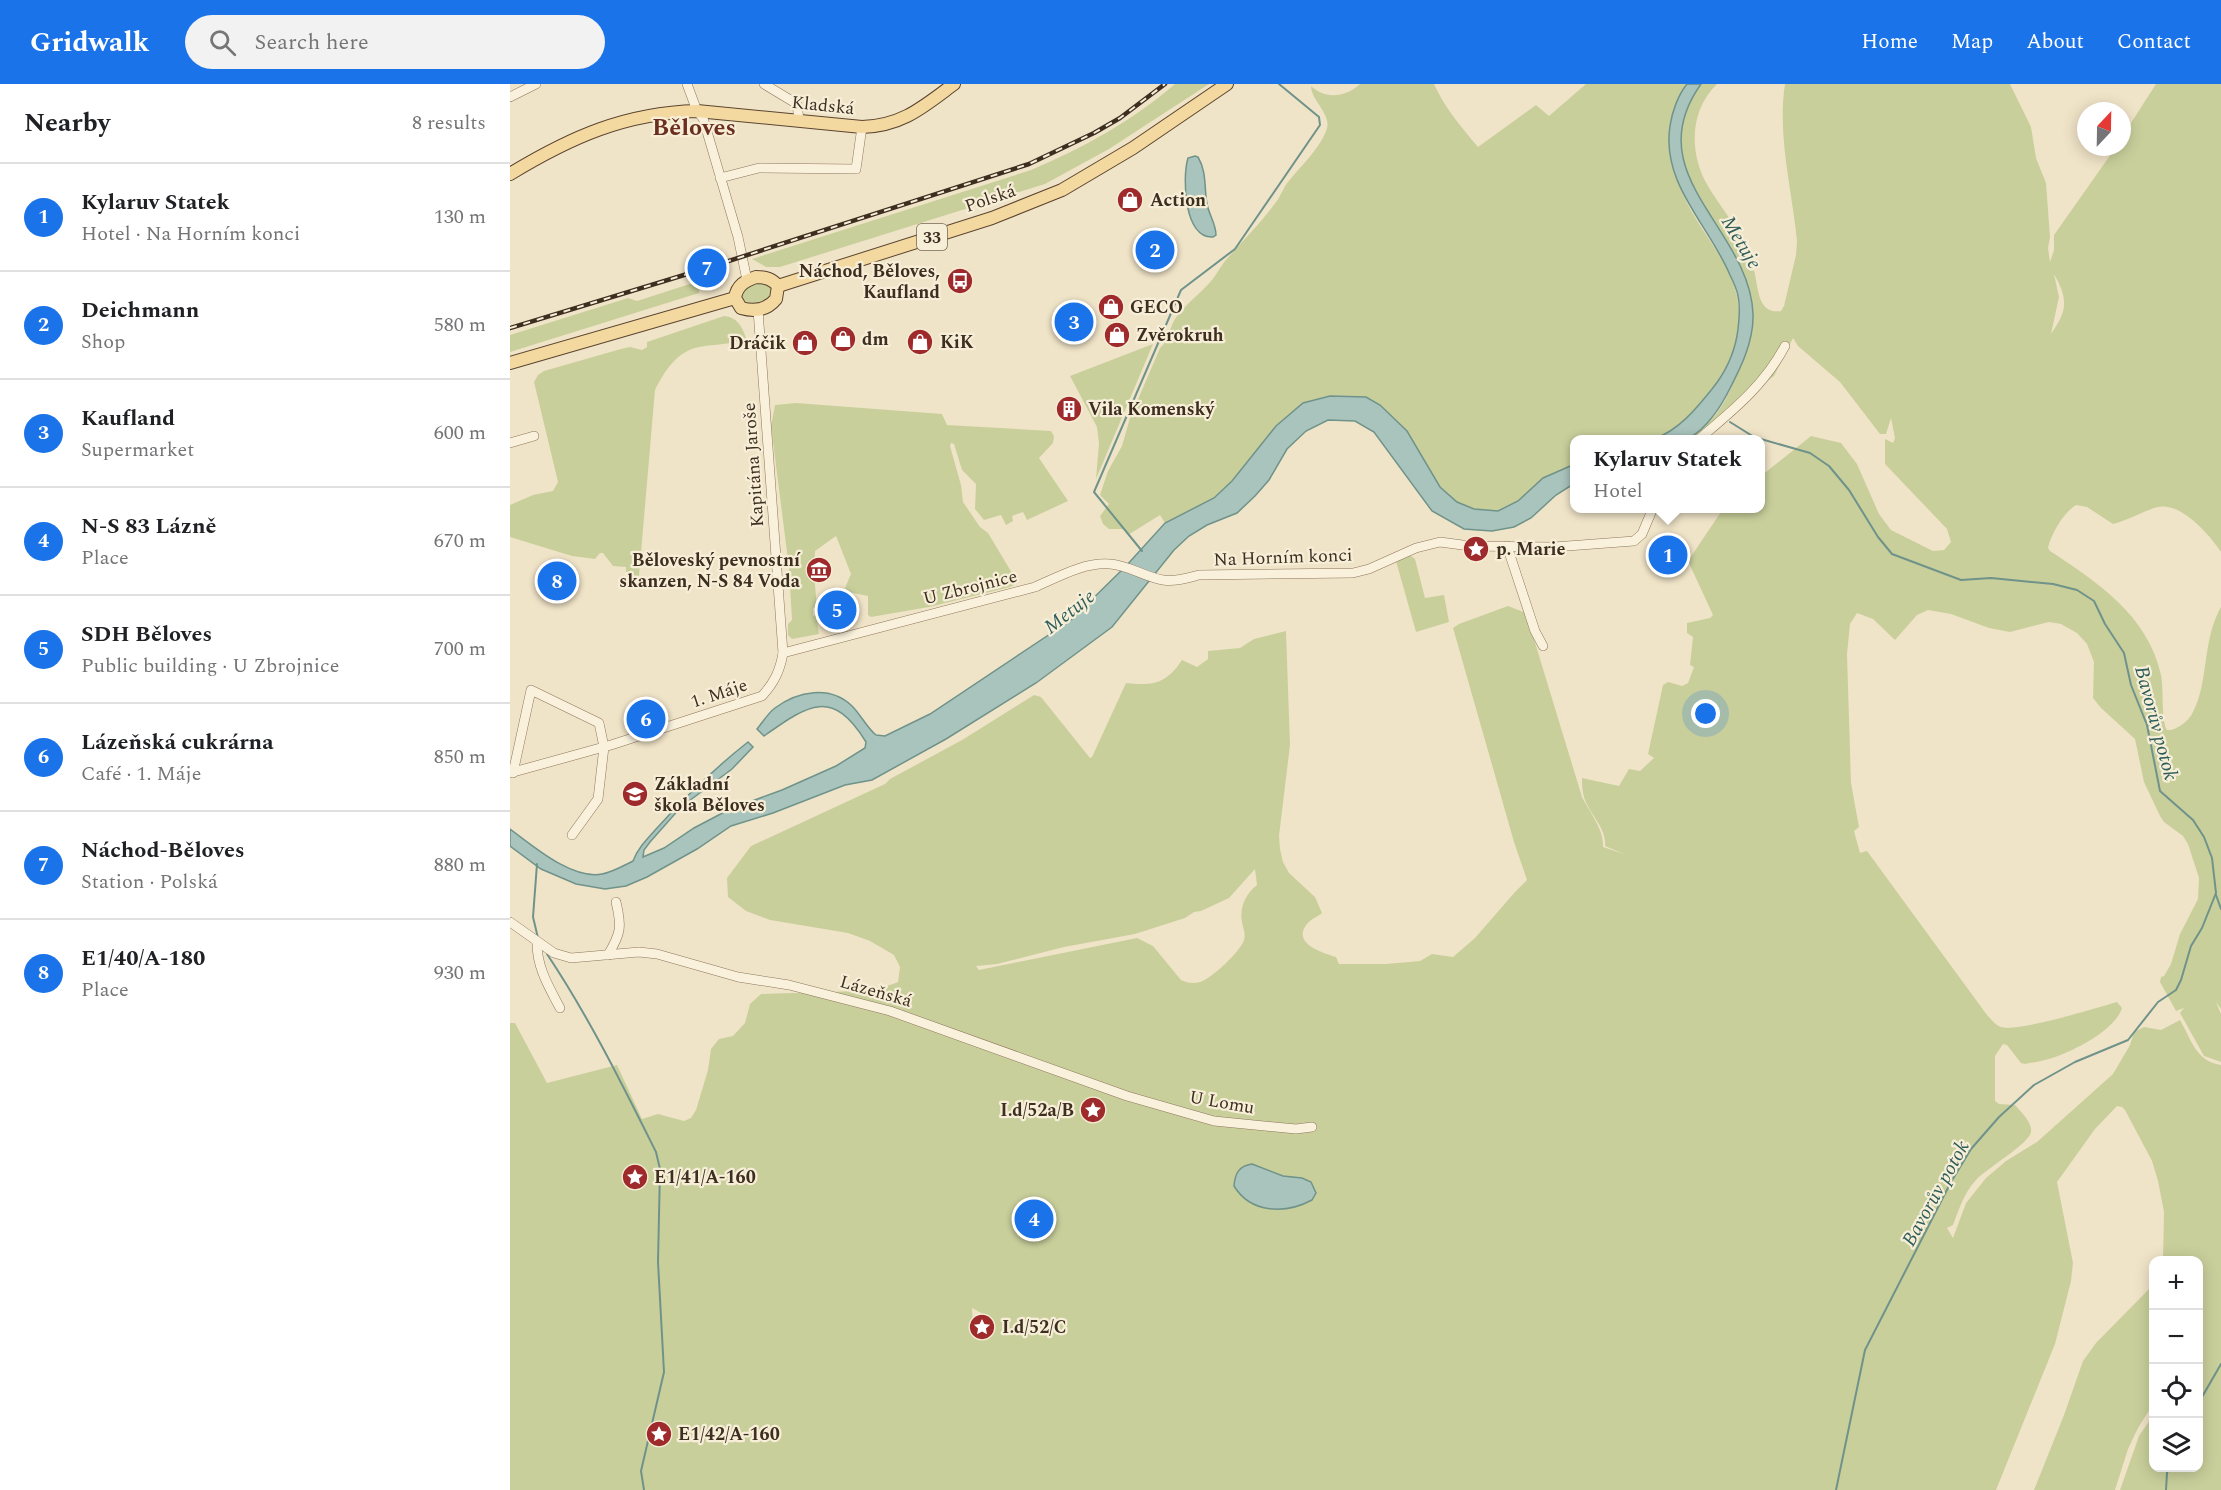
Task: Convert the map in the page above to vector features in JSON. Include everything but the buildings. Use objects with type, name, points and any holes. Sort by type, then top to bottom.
[{"type":"main road","name":"Kladská","points":[[510,174],[534,159],[602,127],[667,113],[698,111],[862,127],[880,126],[899,121],[917,111],[954,84]]},
{"type":"main road","name":"Polská","points":[[778,286],[992,218],[1062,190],[1133,148],[1227,84]]},
{"type":"main road","name":"Polská","points":[[1196,105],[1233,84]]},
{"type":"main road","points":[[764,277],[778,286],[777,299],[758,310],[741,308],[735,298],[737,290],[747,280],[764,277]]},
{"type":"main road","points":[[510,363],[735,298]]},
{"type":"street","points":[[510,98],[536,84]]},
{"type":"street","points":[[687,84],[703,118],[747,280]]},
{"type":"street","points":[[764,84],[797,104],[799,120]]},
{"type":"street","points":[[720,178],[759,168],[856,169],[862,127]]},
{"type":"street","name":"Kapitána Jaroše","points":[[758,310],[783,653]]},
{"type":"street","points":[[1704,435],[1743,403],[1758,387],[1785,346]]},
{"type":"street","points":[[510,444],[534,436]]},
{"type":"street","name":"Na Horním konci","points":[[1162,580],[1199,575],[1353,573],[1369,569],[1429,544],[1440,542],[1470,546],[1554,547],[1634,541],[1642,534],[1651,513]]},
{"type":"street","points":[[1507,546],[1535,631],[1543,646]]},
{"type":"street","name":"U Zbrojnice","points":[[783,653],[1035,587],[1074,570],[1102,564],[1118,565],[1162,580]]},
{"type":"street","name":"1. Máje","points":[[511,773],[604,747],[762,696],[772,685],[780,670],[783,653]]},
{"type":"street","points":[[511,773],[531,690],[599,723],[604,747],[598,799],[572,835]]},
{"type":"street","points":[[608,955],[620,935],[621,928],[616,902]]},
{"type":"street","name":"Lázeňská","points":[[510,922],[537,943],[554,953],[571,958],[639,952],[657,954],[738,977],[789,985],[890,1011],[1127,1096]]},
{"type":"street","points":[[537,943],[537,956],[541,971],[560,1008]]},
{"type":"street","name":"U Lomu","points":[[1127,1096],[1214,1121],[1296,1129],[1312,1127]]},
{"type":"green space","points":[[1175,84],[1209,84],[1109,149],[1045,184],[780,267],[766,267],[752,259],[1031,170],[1106,133],[1142,110]]},
{"type":"green space","points":[[1360,84],[1434,84],[1448,109],[1478,147],[1536,105],[1549,116],[1586,84],[1687,84],[1678,97],[1674,118],[1680,182],[1692,212],[1731,278],[1737,295],[1739,312],[1735,345],[1720,377],[1691,413],[1678,426],[1664,435],[1570,435],[1570,466],[1543,478],[1518,501],[1498,511],[1474,509],[1457,502],[1440,487],[1424,461],[1380,405],[1276,426],[1232,481],[1214,498],[1165,523],[1160,515],[1128,535],[1123,529],[1109,529],[1103,524],[1100,516],[1109,504],[1100,495],[1108,471],[1122,446],[1130,418],[1174,320],[1212,280],[1225,261],[1278,200],[1288,182],[1321,142],[1327,123],[1311,86],[1329,95],[1342,94]]},
{"type":"green space","points":[[1701,84],[1717,84],[1701,107],[1697,120],[1695,147],[1697,160],[1708,186],[1746,245],[1762,303],[1769,310],[1781,311],[1796,255],[1797,241],[1784,143],[1785,84],[2010,84],[2031,127],[2036,158],[2046,183],[2050,262],[2054,250],[2054,235],[2110,156],[2131,156],[2131,123],[2156,84],[2221,84],[2221,552],[2194,521],[2167,507],[2158,507],[2113,524],[2087,507],[2076,505],[2059,524],[2048,548],[2118,602],[2145,635],[2161,675],[2164,720],[2167,730],[2182,725],[2193,712],[2201,687],[2211,633],[2221,607],[2221,1009],[2216,1002],[2221,1014],[2221,1062],[2204,1056],[2180,1013],[2184,1008],[2176,1011],[2160,982],[2171,964],[2180,934],[2198,899],[2199,878],[2188,844],[2183,836],[2164,822],[2160,816],[2144,782],[2135,739],[2093,698],[2094,662],[2087,644],[2077,633],[2061,624],[2049,622],[2010,632],[1989,628],[1951,614],[1928,610],[1917,615],[1895,640],[1873,619],[1857,613],[1850,624],[1847,654],[1851,783],[1859,827],[1854,831],[1860,853],[1867,851],[1987,1015],[1999,1026],[2010,1028],[2040,1023],[2117,1002],[2122,1008],[2104,1031],[2066,1053],[2042,1061],[2021,1063],[2007,1045],[2003,1044],[1995,1056],[1995,1101],[1999,1104],[2015,1105],[2028,1121],[2031,1132],[2023,1143],[1981,1175],[1968,1190],[1953,1225],[1947,1228],[1953,1238],[1966,1203],[1986,1178],[2006,1161],[2037,1142],[2113,1074],[2130,1045],[2134,1032],[2144,1027],[2161,1030],[2180,1020],[2200,1055],[2221,1065],[2221,1490],[2120,1490],[2139,1436],[2149,1421],[2149,1472],[2203,1472],[2203,1256],[2163,1256],[2164,1212],[2152,1161],[2125,1110],[2117,1106],[2095,1129],[2057,1182],[2073,1263],[2071,1281],[2055,1344],[1996,1490],[510,1490],[510,1023],[515,1023],[547,1083],[617,1065],[642,1119],[658,1114],[684,1121],[691,1118],[696,1110],[708,1070],[711,1049],[719,1039],[733,1036],[745,1023],[750,1004],[761,994],[851,991],[898,982],[900,967],[894,955],[870,941],[848,933],[770,920],[746,911],[728,897],[727,878],[751,846],[885,784],[1034,695],[1041,697],[1090,758],[1126,683],[1158,682],[1170,674],[1182,660],[1197,667],[1208,659],[1208,651],[1240,648],[1254,639],[1286,631],[1290,745],[1279,836],[1280,849],[1289,873],[1315,897],[1322,913],[1307,924],[1303,937],[1311,946],[1336,957],[1339,964],[1420,961],[1432,954],[1453,957],[1475,938],[1527,880],[1453,628],[1508,606],[1526,613],[1582,797],[1599,827],[1603,847],[1624,854],[1605,846],[1601,827],[1586,803],[1582,790],[1582,778],[1619,786],[1629,769],[1640,771],[1654,758],[1648,754],[1663,685],[1668,682],[1682,686],[1688,683],[1694,667],[1690,665],[1693,637],[1687,633],[1687,623],[1710,618],[1713,615],[1688,561],[1720,513],[1765,513],[1765,473],[1811,436],[1841,443],[1857,464],[1879,514],[1891,530],[1933,551],[1944,550],[1951,542],[1947,529],[1885,464],[1885,439],[1893,443],[1895,438],[1891,418],[1886,434],[1880,434],[1840,382],[1798,346],[1793,338],[1774,376],[1699,435],[1690,435],[1710,421],[1730,391],[1753,316],[1710,215],[1685,166],[1681,141],[1684,118]],"holes":[[[2054,274],[2062,291],[2063,311],[2051,334],[2059,297]],[[1255,869],[1257,885],[1243,906],[1244,940],[1225,964],[1200,982],[1190,983],[1181,980],[1153,946],[1137,938],[979,970],[976,966],[997,964],[1064,947],[1135,934],[1185,918],[1229,898]],[[1252,1164],[1283,1176],[1302,1178],[1234,1179]],[[972,1308],[987,1316],[991,1334],[980,1335],[973,1324]]]},
{"type":"green space","points":[[699,281],[699,293],[510,352],[510,335],[628,298],[637,301]]},
{"type":"green space","points":[[764,283],[772,289],[769,298],[756,303],[742,300],[745,290]]},
{"type":"green space","points":[[724,316],[738,323],[746,338],[699,347],[684,353],[667,370],[655,390],[639,576],[626,575],[626,567],[613,566],[603,553],[595,559],[572,556],[510,537],[510,505],[533,495],[553,491],[558,482],[534,382],[538,375],[544,371],[621,349],[630,347],[642,350],[647,347],[647,342]]},
{"type":"green space","points":[[1153,344],[1096,479],[1099,443],[1097,427],[1070,376]]},
{"type":"green space","points":[[796,403],[942,414],[947,425],[1051,431],[1054,436],[1053,443],[1039,458],[1068,501],[1027,520],[1023,512],[1012,516],[1013,521],[1006,525],[1001,515],[984,520],[975,509],[976,484],[962,470],[954,444],[951,443],[963,502],[980,527],[988,533],[1018,583],[929,607],[871,617],[868,615],[868,596],[848,592],[845,588],[851,574],[836,536],[815,551],[814,574],[817,607],[813,608],[813,616],[816,615],[819,634],[792,639],[788,635],[788,624],[792,620],[789,568],[771,426],[775,405]]},
{"type":"green space","points":[[1408,556],[1415,559],[1425,598],[1444,595],[1449,622],[1416,632],[1396,561]]},
{"type":"green space","points":[[2149,1289],[2149,1410],[2128,1449],[2115,1490],[2034,1490],[2083,1361],[2096,1343]]},
{"type":"water","points":[[1687,84],[1701,84],[1684,116],[1681,146],[1688,174],[1734,255],[1747,283],[1753,325],[1741,367],[1713,416],[1694,435],[1663,435],[1686,418],[1706,397],[1725,371],[1735,344],[1739,316],[1739,301],[1734,282],[1679,185],[1673,167],[1669,147],[1670,126],[1681,93]]},
{"type":"water","points":[[1198,157],[1203,168],[1207,204],[1216,231],[1213,237],[1203,235],[1196,228],[1187,206],[1186,167],[1188,158]]},
{"type":"water","points":[[1330,396],[1366,397],[1380,405],[1407,431],[1440,487],[1457,502],[1474,509],[1498,511],[1518,501],[1543,478],[1570,466],[1570,486],[1556,495],[1531,518],[1514,527],[1492,531],[1464,529],[1432,511],[1374,432],[1355,421],[1328,420],[1306,431],[1287,449],[1269,480],[1237,513],[1207,525],[1189,536],[1174,550],[1112,627],[1036,683],[946,739],[872,780],[845,785],[773,813],[731,826],[697,849],[626,886],[605,889],[576,884],[541,869],[510,846],[510,829],[566,867],[590,874],[606,873],[633,861],[643,844],[678,805],[748,742],[753,747],[732,769],[681,807],[650,842],[644,850],[643,857],[664,848],[694,828],[730,809],[782,790],[836,766],[865,748],[866,742],[854,725],[842,714],[830,708],[819,707],[807,710],[764,736],[757,729],[775,708],[804,694],[824,693],[843,699],[852,706],[876,735],[885,736],[930,714],[1071,620],[1126,566],[1165,523],[1214,498],[1232,481],[1276,426],[1303,403]]},
{"type":"water","points":[[1252,1164],[1283,1176],[1302,1178],[1311,1182],[1316,1193],[1312,1200],[1291,1208],[1270,1209],[1250,1202],[1234,1186],[1238,1171]]},
{"type":"waterway","points":[[1142,551],[1094,492],[1181,290],[1235,249],[1320,125],[1319,117],[1279,84]]},
{"type":"waterway","name":"Bavorův potok","points":[[1730,422],[1751,435]]},
{"type":"waterway","name":"Bavorův potok","points":[[1765,440],[1810,453],[1829,466],[1849,490],[1878,537],[1892,554],[1961,580],[1991,578],[2053,584],[2077,590],[2094,601],[2105,624],[2124,653],[2131,685],[2147,725],[2160,791],[2193,820],[2204,837],[2212,858],[2216,893],[2202,928],[2191,946],[2176,990],[2158,1002],[2128,1040],[2075,1062],[2034,1085],[1999,1117],[1971,1149],[1951,1182],[1865,1350],[1836,1490]]},
{"type":"waterway","points":[[537,864],[533,917],[538,938]]},
{"type":"waterway","points":[[2216,895],[2221,909]]},
{"type":"waterway","points":[[547,954],[591,1026],[618,1076],[656,1152],[660,1169],[658,1262],[664,1372],[641,1471],[644,1490]]},
{"type":"waterway","points":[[2203,1395],[2221,1364]]},
{"type":"waterway","points":[[2166,1490],[2167,1472]]},
{"type":"railway","points":[[510,328],[707,268],[1029,164],[1120,118],[1165,84]]},
{"type":"place","name":"Action","points":[[1130,200]]},
{"type":"place","name":"Deichmann","points":[[1155,250]]},
{"type":"place","name":"Náchod-Běloves","points":[[707,268]]},
{"type":"place","name":"Náchod, Běloves, Kaufland","points":[[960,281]]},
{"type":"place","name":"GECO","points":[[1111,307]]},
{"type":"place","name":"Kaufland","points":[[1074,322]]},
{"type":"place","name":"Zvěrokruh","points":[[1117,335]]},
{"type":"place","name":"dm","points":[[843,339]]},
{"type":"place","name":"KiK","points":[[920,342]]},
{"type":"place","name":"Dráčik","points":[[805,343]]},
{"type":"place","name":"Vila Komenský","points":[[1069,409]]},
{"type":"place","name":"p. Marie","points":[[1476,549]]},
{"type":"place","name":"Kylaruv Statek","points":[[1668,555]]},
{"type":"place","name":"Běloveský pevnostní skanzen, N-S 84 Voda","points":[[819,570]]},
{"type":"place","name":"E1/40/A-180","points":[[557,581]]},
{"type":"place","name":"SDH Běloves","points":[[837,610]]},
{"type":"place","name":"Lázeňská cukrárna","points":[[646,719]]},
{"type":"place","name":"Základní škola Běloves","points":[[635,794]]},
{"type":"place","name":"I.d/52a/B","points":[[1093,1110]]},
{"type":"place","name":"E1/41/A-160","points":[[635,1177]]},
{"type":"place","name":"N-S 83 Lázně","points":[[1034,1219]]},
{"type":"place","name":"I.d/52/C","points":[[982,1327]]},
{"type":"place","name":"E1/42/A-160","points":[[659,1434]]},
{"type":"district","name":"Běloves","points":[[694,127]]},
{"type":"water label","name":"Metuje","points":[[1742,242]]},
{"type":"water label","name":"Metuje","points":[[1069,611]]}]
